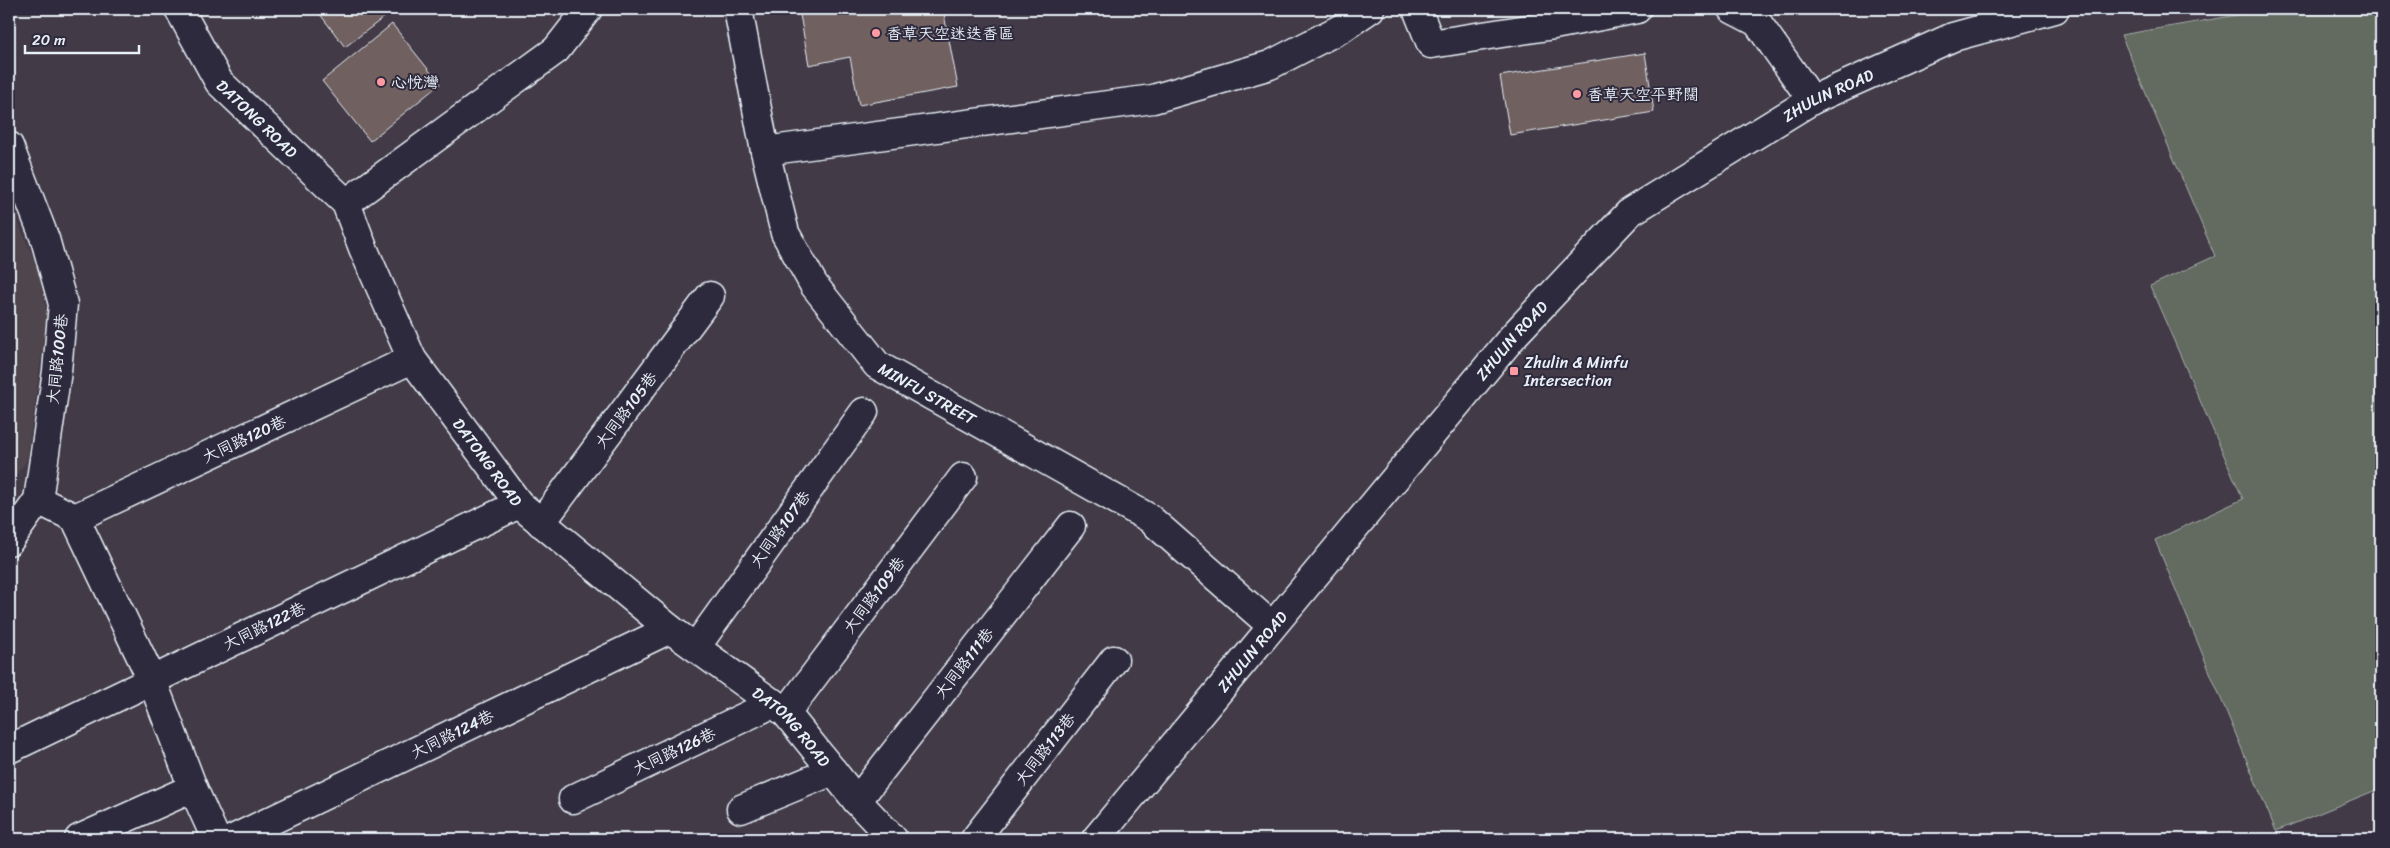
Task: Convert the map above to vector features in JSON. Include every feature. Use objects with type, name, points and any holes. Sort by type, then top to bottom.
[{"type":"street","name":"DATONG ROAD","points":[[179,9],[219,82],[346,203],[363,248],[412,359],[519,504],[670,629],[780,708],[857,801],[893,839]]},
{"type":"street","points":[[346,203],[556,50],[588,9]]},
{"type":"street","name":"MINFU STREET","points":[[738,9],[765,151],[785,233],[814,285],[877,364],[1149,518],[1272,626]]},
{"type":"street","points":[[765,151],[1153,99],[1270,64],[1342,28],[1370,9]]},
{"type":"street","points":[[1417,9],[1431,44],[1554,25],[1637,9]]},
{"type":"street","points":[[1732,9],[1757,22],[1812,100]]},
{"type":"street","name":"ZHULIN ROAD","points":[[1096,839],[1515,334],[1630,212],[1812,100],[1952,37],[2055,9]]},
{"type":"street","name":"大同路100巷","points":[[9,146],[45,239],[63,304],[57,371],[38,500],[9,541]]},
{"type":"street","name":"大同路105巷","points":[[541,523],[710,296]]},
{"type":"street","name":"大同路120巷","points":[[75,518],[412,359]]},
{"type":"street","name":"大同路107巷","points":[[696,647],[864,412]]},
{"type":"street","name":"大同路109巷","points":[[780,708],[963,477]]},
{"type":"street","points":[[38,500],[75,518],[152,680],[193,788],[216,839]]},
{"type":"street","name":"大同路122巷","points":[[9,749],[519,504]]},
{"type":"street","name":"大同路111巷","points":[[857,801],[1071,526]]},
{"type":"street","name":"大同路124巷","points":[[234,839],[670,629]]},
{"type":"street","name":"大同路113巷","points":[[975,839],[1114,660]]},
{"type":"street","name":"大同路126巷","points":[[574,799],[780,708]]},
{"type":"street","points":[[741,809],[833,771]]},
{"type":"street","points":[[79,839],[193,788]]},
{"type":"shaded area","points":[[2272,9],[2381,9],[2381,788],[2276,831],[2155,540],[2243,499],[2150,286],[2215,256],[2121,35]]},
{"type":"shaded area","points":[[9,201],[37,266],[47,313],[27,460],[9,485]]},
{"type":"building","name":"心悅灣","points":[[316,9],[395,9],[345,47]]},
{"type":"building","name":"香草天空迷迭香區","points":[[799,9],[943,9],[958,87],[859,105],[850,57],[809,65]]},
{"type":"building","name":"心悅灣","points":[[392,24],[440,84],[370,141],[322,81]]},
{"type":"building","name":"香草天空平野闊","points":[[1645,53],[1654,112],[1510,135],[1500,76]]},
{"type":"place","name":"香草天空迷迭香區","points":[[876,33]]},
{"type":"place","name":"心悅灣","points":[[381,82]]},
{"type":"place","name":"香草天空平野闊","points":[[1577,94]]},
{"type":"place","name":"Zhulin & Minfu Intersection","points":[[1514,371]]}]
